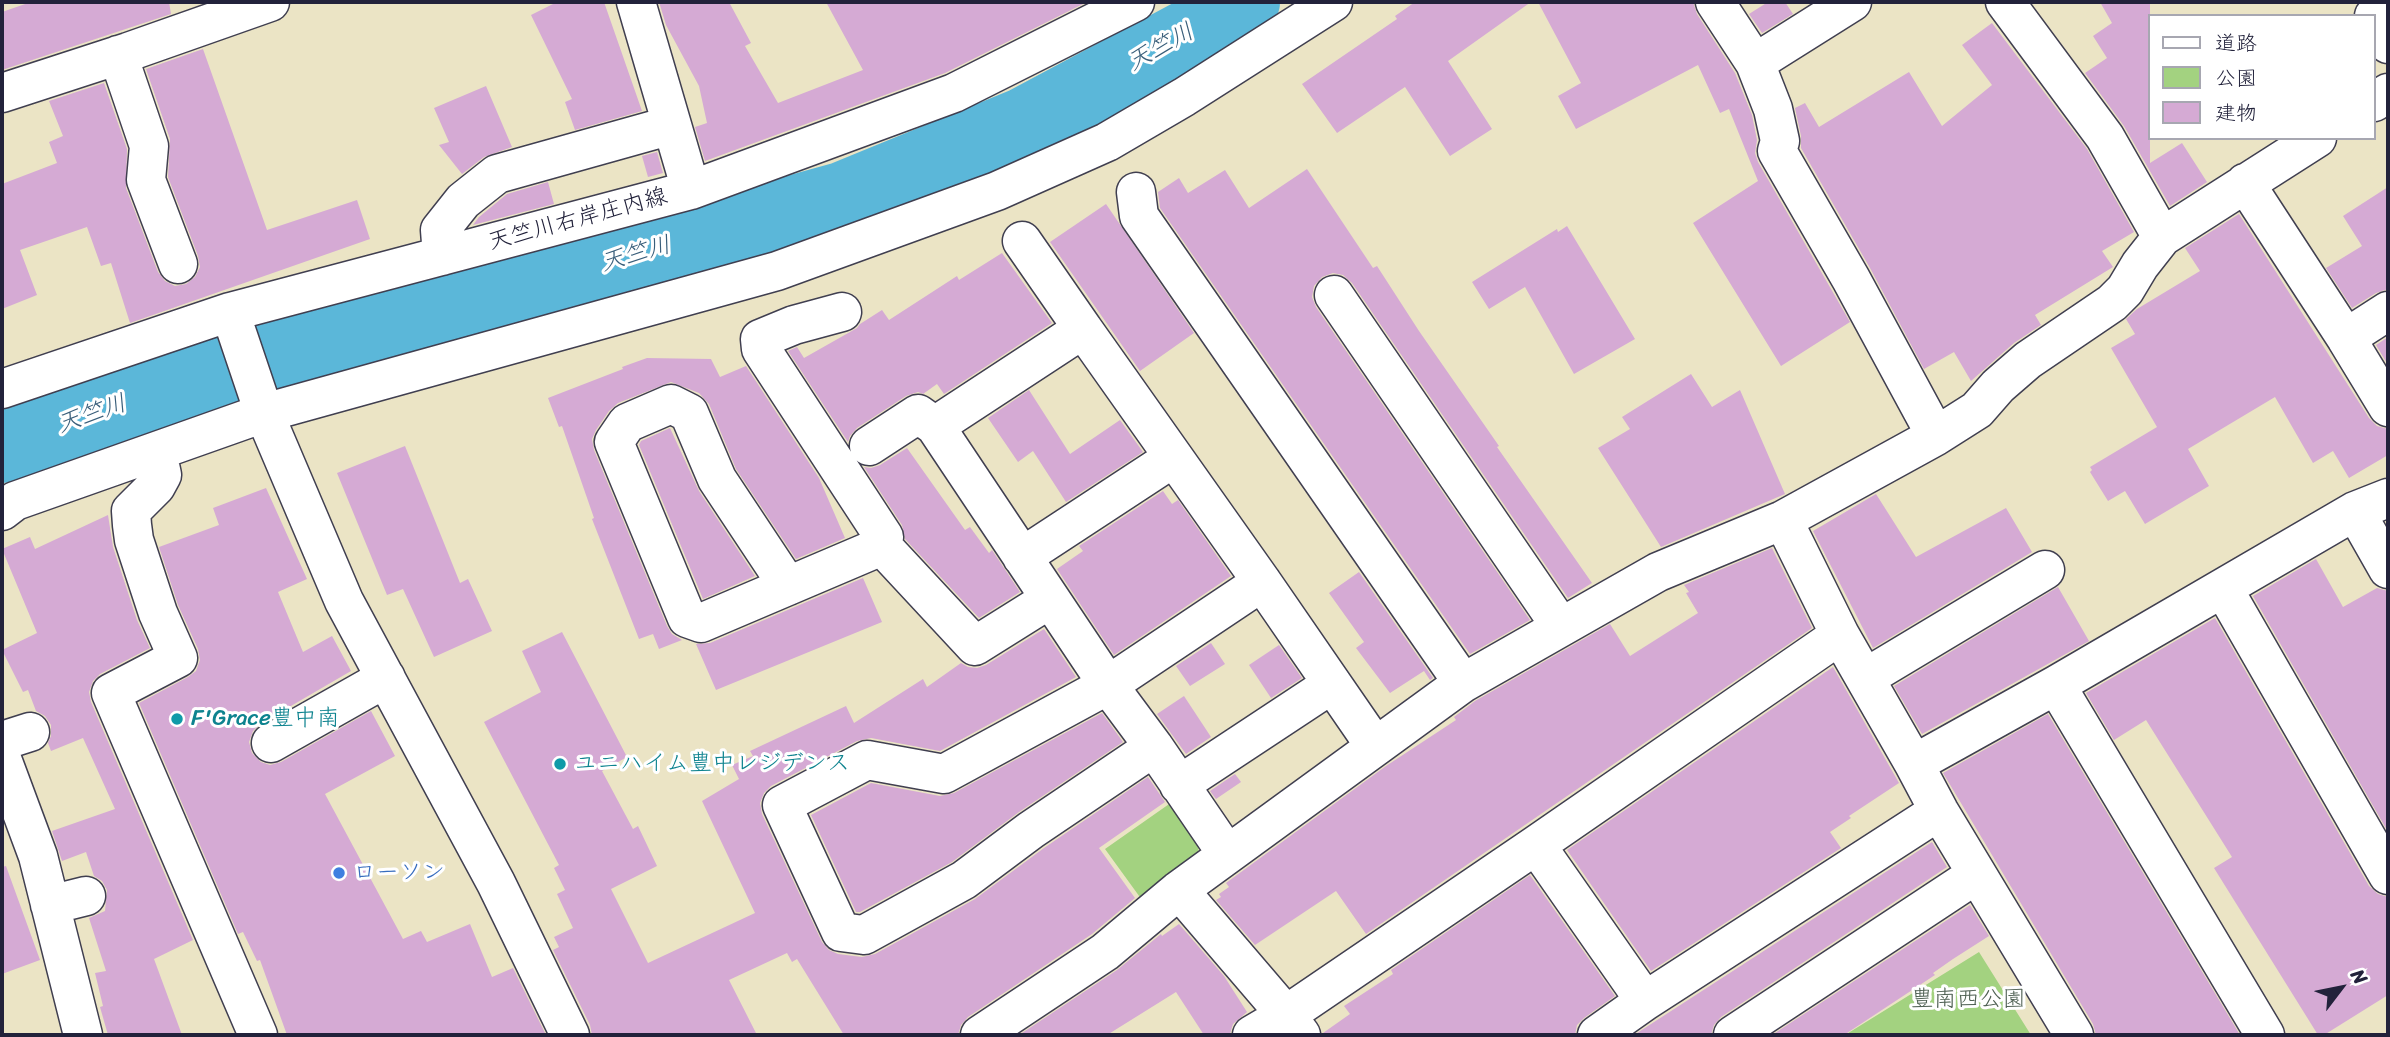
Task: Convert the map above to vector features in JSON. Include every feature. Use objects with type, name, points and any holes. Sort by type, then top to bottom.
[{"type":"street","points":[[2,93],[270,2]]},
{"type":"street","points":[[636,2],[691,190]]},
{"type":"street","name":"天竺川右岸庄内線","points":[[2,388],[234,322],[442,256],[691,190],[954,93],[1135,2]]},
{"type":"street","points":[[2,510],[16,501],[157,452],[261,403],[760,275],[997,191],[1107,142],[1184,97],[1333,2]]},
{"type":"street","points":[[1715,2],[1755,63],[1773,110],[1780,141],[1777,151],[1851,279],[1936,436]]},
{"type":"street","points":[[1755,63],[1852,2]]},
{"type":"street","points":[[2005,2],[2105,137],[2162,237]]},
{"type":"street","points":[[2376,20],[2388,44]]},
{"type":"street","points":[[118,55],[149,146],[146,180],[178,264]]},
{"type":"street","points":[[442,256],[440,230],[463,201],[497,174],[672,125]]},
{"type":"street","points":[[980,1035],[1105,952],[1179,890],[1463,683],[1658,572],[1783,520],[1936,436],[1977,410],[1998,386],[2028,360],[2112,303],[2125,290],[2162,237],[2314,140]]},
{"type":"street","points":[[2245,183],[2388,407]]},
{"type":"street","points":[[1136,192],[1139,216],[1463,683]]},
{"type":"street","points":[[1023,241],[1375,746]]},
{"type":"street","points":[[760,275],[777,332]]},
{"type":"street","points":[[1334,295],[1561,628]]},
{"type":"street","points":[[2346,338],[2388,311]]},
{"type":"street","points":[[842,312],[777,332],[761,349],[884,537],[882,546]]},
{"type":"street","points":[[234,322],[261,403],[344,601],[496,883],[570,1035]]},
{"type":"street","points":[[935,426],[1083,329]]},
{"type":"street","points":[[788,586],[717,479],[689,413],[671,404],[627,423],[614,442],[687,618],[701,623],[788,586],[882,546]]},
{"type":"street","points":[[869,446],[918,414],[935,426],[1108,685],[1227,854]]},
{"type":"street","points":[[157,452],[162,475],[156,486],[131,511],[132,525],[134,540],[158,613],[178,658],[111,693],[258,1035]]},
{"type":"street","points":[[1022,557],[1173,458]]},
{"type":"street","points":[[1914,764],[2371,504],[2388,569]]},
{"type":"street","points":[[1783,520],[1840,635],[1940,811],[2074,1035]]},
{"type":"street","points":[[882,546],[975,646],[1050,599]]},
{"type":"street","points":[[1866,678],[2045,570]]},
{"type":"street","points":[[1154,747],[1031,830],[964,880],[864,935],[841,932],[782,806],[867,760],[944,774],[1108,685],[1262,582]]},
{"type":"street","points":[[2223,588],[2388,875]]},
{"type":"street","points":[[1252,1035],[1294,1025],[1536,845],[1840,635]]},
{"type":"street","points":[[271,743],[386,678]]},
{"type":"street","points":[[1179,785],[1332,684]]},
{"type":"street","points":[[2056,685],[2265,1035]]},
{"type":"street","points":[[2,759],[38,856],[83,1035]]},
{"type":"street","points":[[1597,1035],[1645,1001],[1940,811]]},
{"type":"street","points":[[1536,845],[1645,1001]]},
{"type":"street","points":[[1733,1035],[1977,874]]},
{"type":"street","points":[[1179,890],[1294,1025]]},
{"type":"street","points":[[50,905],[86,896]]},
{"type":"green space","points":[[1172,802],[1199,839],[1198,860],[1142,900],[1105,849]]},
{"type":"green space","name":"豊南西公園","points":[[1979,952],[2031,1035],[1845,1035]]},
{"type":"building","points":[[31,2],[169,2],[171,14],[2,70],[2,12]]},
{"type":"building","points":[[557,2],[604,2],[642,111],[575,130],[565,102],[572,99],[531,15]]},
{"type":"building","points":[[659,2],[729,2],[751,43],[745,46],[778,103],[863,70],[826,2],[1087,2],[945,73],[705,161],[695,127],[707,123],[699,86],[666,25]]},
{"type":"building","points":[[1415,2],[1531,2],[1448,61],[1492,129],[1450,156],[1405,87],[1337,133],[1302,84],[1397,19],[1395,16]]},
{"type":"building","points":[[1538,2],[1693,2],[1697,14],[1735,73],[1752,115],[1758,162],[1850,322],[1781,366],[1693,223],[1758,181],[1729,109],[1720,113],[1698,65],[1576,129],[1558,96],[1581,83]]},
{"type":"building","points":[[1768,2],[1785,2],[1793,14],[1762,33],[1749,14]]},
{"type":"building","points":[[2100,2],[2150,2],[2150,163],[2182,143],[2207,182],[2170,206],[2124,126],[2085,73],[2107,58],[2093,36],[2112,23]]},
{"type":"building","points":[[1992,23],[2087,149],[2134,232],[2102,251],[2113,267],[2035,315],[2041,325],[2014,343],[1971,381],[1954,352],[1924,369],[1801,148],[1795,108],[1805,103],[1819,127],[1909,72],[1942,126],[1992,85],[1962,45]]},
{"type":"building","points":[[203,49],[267,230],[357,200],[370,239],[130,323],[111,263],[101,266],[87,227],[20,250],[37,295],[2,309],[2,184],[57,163],[49,142],[63,136],[49,101],[104,83],[127,149],[126,188],[158,272],[165,281],[175,286],[186,284],[195,277],[200,267],[198,256],[168,177],[170,139],[146,69]]},
{"type":"building","points":[[486,86],[512,147],[484,157],[462,174],[439,145],[449,142],[434,108]]},
{"type":"building","points":[[657,152],[663,173],[648,177],[642,156]]},
{"type":"building","points":[[1307,169],[1373,268],[1377,266],[1499,446],[1497,447],[1592,583],[1568,598],[1352,283],[1343,275],[1333,273],[1322,277],[1314,286],[1312,297],[1316,307],[1530,620],[1470,654],[1160,208],[1158,192],[1179,178],[1188,193],[1225,170],[1249,208]]},
{"type":"building","points":[[548,182],[554,204],[473,225],[507,194]]},
{"type":"building","points":[[2388,187],[2388,289],[2352,308],[2326,268],[2362,246],[2343,216]]},
{"type":"building","points":[[1106,204],[1194,333],[1140,371],[1050,242]]},
{"type":"building","points":[[2239,214],[2369,418],[2377,426],[2388,429],[2388,455],[2349,478],[2333,451],[2313,463],[2275,397],[2188,449],[2209,486],[2145,524],[2125,491],[2108,501],[2090,472],[2090,467],[2157,427],[2111,348],[2135,334],[2126,319],[2137,309],[2200,271],[2185,248]]},
{"type":"building","points":[[1567,226],[1635,339],[1574,374],[1525,287],[1489,309],[1472,282],[1557,229],[1558,232]]},
{"type":"building","points":[[1002,253],[1052,323],[944,394],[937,384],[923,394],[918,392],[906,396],[857,428],[848,442],[788,351],[797,347],[804,358],[857,328],[882,310],[889,320],[957,276],[959,280]]},
{"type":"building","points":[[2388,337],[2388,365],[2376,345]]},
{"type":"building","points":[[647,358],[711,359],[720,377],[746,366],[819,478],[845,538],[796,559],[736,469],[709,404],[699,393],[671,382],[618,403],[609,411],[592,439],[594,450],[667,626],[672,634],[682,640],[659,649],[653,634],[639,639],[592,519],[594,518],[562,426],[559,427],[548,398]]},
{"type":"building","points":[[1691,374],[1712,407],[1740,390],[1785,494],[1661,547],[1598,448],[1630,429],[1622,417]]},
{"type":"building","points":[[1029,390],[1070,454],[1120,420],[1143,452],[1066,502],[1033,451],[1018,462],[988,418]]},
{"type":"building","points":[[670,428],[699,491],[755,576],[703,599],[639,445],[641,441]]},
{"type":"building","points":[[405,446],[460,583],[468,579],[492,631],[434,657],[403,589],[387,595],[337,473]]},
{"type":"building","points":[[907,448],[965,530],[970,527],[989,553],[992,550],[1020,592],[979,618],[905,539],[902,525],[864,467],[880,465]]},
{"type":"building","points":[[266,488],[307,579],[278,592],[303,652],[332,636],[351,671],[260,724],[253,731],[249,742],[252,753],[261,762],[270,765],[281,762],[371,711],[395,756],[325,794],[403,939],[421,931],[427,942],[470,924],[492,977],[513,968],[546,1035],[287,1035],[260,960],[257,961],[243,932],[238,934],[139,703],[188,677],[196,671],[200,660],[159,547],[219,525],[213,508]]},
{"type":"building","points":[[1163,491],[1172,504],[1178,500],[1231,576],[1114,655],[1057,569],[1083,551],[1079,546]]},
{"type":"building","points":[[1876,494],[1916,557],[2006,508],[2032,552],[1873,648],[1813,531]]},
{"type":"building","points":[[108,515],[113,547],[137,620],[150,648],[100,674],[93,681],[89,692],[193,940],[154,959],[182,1035],[108,1035],[95,973],[106,971],[89,918],[105,911],[107,890],[102,881],[94,876],[86,852],[62,861],[52,831],[115,809],[83,738],[51,751],[48,743],[51,725],[45,716],[36,711],[28,690],[23,692],[2,650],[37,633],[2,549],[30,537],[35,549]]},
{"type":"building","points":[[1772,548],[1812,628],[1366,934],[1336,891],[1255,945],[1216,900],[1221,897],[1219,894],[1229,887],[1226,883],[1386,766],[1456,720],[1454,717],[1475,701],[1610,624],[1630,656],[1698,613],[1684,585]]},
{"type":"building","points":[[2316,559],[2343,607],[2377,588],[2388,591],[2388,832],[2253,596]]},
{"type":"building","points":[[1359,572],[1433,678],[1430,680],[1424,671],[1390,693],[1356,648],[1364,642],[1329,593]]},
{"type":"building","points":[[863,578],[882,622],[716,690],[696,644],[710,643]]},
{"type":"building","points":[[2058,587],[2089,641],[1922,734],[1894,686]]},
{"type":"building","points":[[2215,618],[2369,886],[2378,894],[2388,897],[2388,995],[2324,1035],[2318,1035],[2214,868],[2232,857],[2146,720],[2114,740],[2086,693]]},
{"type":"building","points":[[1044,629],[1076,677],[940,751],[871,738],[857,741],[771,786],[760,803],[762,814],[822,942],[829,950],[838,954],[862,957],[875,954],[975,899],[1148,777],[1165,802],[1099,848],[1135,898],[1092,934],[968,1017],[961,1025],[958,1035],[844,1035],[797,959],[792,962],[787,953],[729,980],[757,1035],[592,1035],[590,1025],[553,950],[559,947],[554,937],[573,928],[557,894],[565,890],[554,868],[559,865],[484,722],[541,692],[522,651],[562,632],[627,757],[602,771],[633,829],[638,826],[657,866],[611,889],[648,963],[755,913],[702,801],[739,779],[732,765],[753,756],[750,751],[846,706],[854,723],[923,679],[927,687],[961,663],[977,668],[986,665]]},
{"type":"building","points":[[1211,643],[1225,664],[1190,686],[1176,666]]},
{"type":"building","points":[[1279,645],[1302,678],[1271,698],[1249,665]]},
{"type":"building","points":[[1833,667],[1899,783],[1830,832],[1841,848],[1651,971],[1567,850]]},
{"type":"building","points":[[1184,696],[1211,737],[1186,754],[1157,714]]},
{"type":"building","points":[[1102,713],[1123,742],[1019,812],[952,862],[856,912],[811,815],[871,783],[940,796],[954,793]]},
{"type":"building","points":[[2048,714],[2240,1035],[2096,1035],[2093,1024],[1943,773]]},
{"type":"building","points":[[1235,774],[1241,782],[1216,799],[1210,791]]},
{"type":"building","points":[[1932,842],[1947,867],[1721,1017],[1714,1025],[1711,1035],[1634,1035]]},
{"type":"building","points":[[6,866],[40,960],[2,974],[2,867]]},
{"type":"building","points":[[1530,875],[1615,996],[1584,1018],[1577,1025],[1575,1035],[1322,1035],[1350,1014],[1344,1006],[1393,974],[1391,970]]},
{"type":"building","points":[[1970,905],[1989,936],[1844,1035],[1772,1035]]},
{"type":"building","points":[[1179,924],[1224,976],[1247,1012],[1233,1024],[1230,1034],[1204,1035],[1176,992],[1107,1035],[1019,1035],[1117,970],[1161,934],[1162,936]]},
{"type":"waterway","name":"天竺川","points":[[2,447],[237,365],[842,198],[1025,123],[1214,22],[1244,2]]},
{"type":"place","name":"F'Grace豊中南","points":[[177,719]]},
{"type":"place","name":"ユニハイム豊中レジデンス","points":[[560,764]]},
{"type":"place","name":"ローソン","points":[[339,873]]}]
